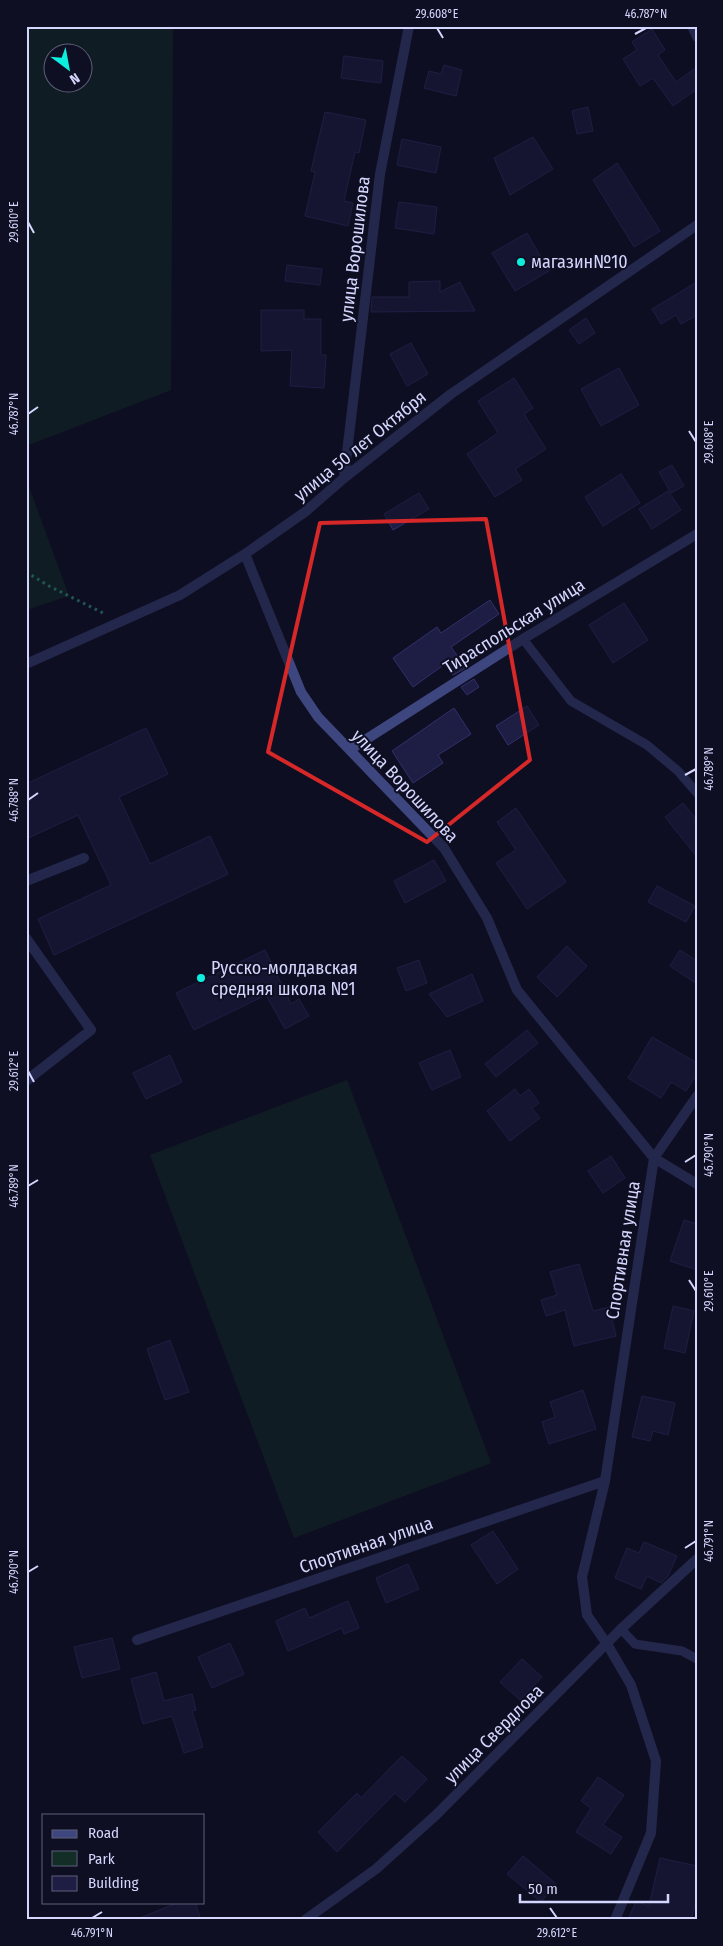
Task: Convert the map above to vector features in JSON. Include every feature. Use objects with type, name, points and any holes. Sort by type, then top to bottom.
[{"type":"street","name":"улица Ворошилова","points":[[344,478],[380,174],[409,26]]},
{"type":"street","points":[[692,26],[697,38]]},
{"type":"street","name":"улица 50 лет Октября","points":[[26,664],[180,595],[245,554],[305,512],[344,478],[451,394],[697,225]]},
{"type":"street","name":"Тираспольская улица","points":[[351,749],[523,639],[697,534]]},
{"type":"street","name":"улица Ворошилова","points":[[245,554],[301,692],[318,717],[351,749],[444,848],[487,918],[517,990],[654,1158],[697,1184]]},
{"type":"street","points":[[26,882],[84,858]]},
{"type":"street","points":[[26,938],[90,1030],[26,1081]]},
{"type":"street","name":"Спортивная улица","points":[[615,1920],[651,1833],[656,1762],[631,1685],[587,1615],[582,1578],[605,1481],[654,1158],[697,1096]]},
{"type":"street","name":"Спортивная улица","points":[[137,1640],[605,1481]]},
{"type":"street","name":"улица Свердлова","points":[[305,1920],[376,1869],[436,1815],[621,1629],[697,1559]]},
{"type":"lane","points":[[523,639],[571,701],[647,744],[678,771],[697,793]]},
{"type":"lane","points":[[621,1629],[640,1646],[682,1651],[697,1659]]},
{"type":"path","points":[[26,572],[121,622]]},
{"type":"highlighted area","points":[[486,519],[530,760],[427,842],[268,752],[320,523]]},
{"type":"green space","points":[[26,26],[173,26],[171,390],[26,446]]},
{"type":"green space","points":[[26,479],[69,596],[26,610]]},
{"type":"green space","points":[[347,1080],[491,1463],[294,1538],[150,1155]]},
{"type":"building","points":[[652,29],[665,50],[658,55],[676,82],[697,67],[697,89],[673,106],[653,78],[640,86],[623,59],[637,50],[632,42]]},
{"type":"building","points":[[344,56],[383,61],[381,83],[341,78]]},
{"type":"building","points":[[444,65],[462,70],[456,96],[424,88],[429,71],[441,74]]},
{"type":"building","points":[[588,107],[593,131],[577,134],[572,111]]},
{"type":"building","points":[[325,112],[366,120],[359,153],[355,152],[344,201],[353,203],[348,226],[305,216],[315,172],[311,171]]},
{"type":"building","points":[[533,137],[553,169],[510,195],[494,158]]},
{"type":"building","points":[[402,139],[441,147],[436,173],[397,165]]},
{"type":"building","points":[[617,163],[660,231],[634,247],[593,180]]},
{"type":"building","points":[[399,202],[437,207],[434,234],[395,228]]},
{"type":"building","name":"магазин№10","points":[[527,233],[549,271],[515,291],[492,253]]},
{"type":"building","points":[[287,265],[322,269],[320,285],[285,281]]},
{"type":"building","points":[[440,281],[440,292],[460,282],[475,311],[371,312],[372,297],[409,297],[409,282]]},
{"type":"building","points":[[697,282],[697,315],[681,324],[676,315],[661,324],[652,309]]},
{"type":"building","points":[[261,310],[304,310],[304,319],[321,319],[321,355],[326,355],[324,388],[290,386],[292,350],[261,351]]},
{"type":"building","points":[[586,318],[595,333],[579,344],[569,330]]},
{"type":"building","points":[[411,343],[428,374],[407,386],[390,354]]},
{"type":"building","points":[[619,368],[639,405],[601,426],[581,389]]},
{"type":"building","points":[[514,378],[533,408],[524,414],[546,449],[515,469],[522,480],[495,497],[467,454],[498,433],[478,401]]},
{"type":"building","points":[[672,465],[684,486],[671,493],[659,472]]},
{"type":"building","points":[[621,474],[640,503],[603,526],[585,497]]},
{"type":"building","points":[[668,491],[681,510],[652,529],[639,509]]},
{"type":"building","points":[[419,493],[429,509],[393,530],[384,514]]},
{"type":"building","points":[[490,600],[499,614],[451,647],[466,668],[453,675],[445,664],[413,687],[393,658],[437,627],[441,633]]},
{"type":"building","points":[[624,603],[648,640],[613,663],[589,625]]},
{"type":"building","points":[[474,679],[479,687],[467,695],[461,687]]},
{"type":"building","points":[[527,706],[539,725],[508,745],[496,726]]},
{"type":"building","points":[[454,708],[471,734],[438,755],[443,763],[413,783],[392,751]]},
{"type":"building","points":[[146,728],[168,774],[119,797],[150,864],[210,836],[228,874],[54,955],[38,919],[111,885],[78,815],[26,839],[26,784]]},
{"type":"building","points":[[683,803],[697,820],[697,857],[665,817]]},
{"type":"building","points":[[516,808],[566,882],[527,909],[496,863],[516,850],[497,822]]},
{"type":"building","points":[[434,860],[446,881],[405,903],[394,881]]},
{"type":"building","points":[[657,886],[695,906],[686,922],[648,902]]},
{"type":"building","points":[[567,946],[587,966],[557,997],[537,977]]},
{"type":"building","points":[[265,950],[291,1004],[299,999],[309,1016],[285,1029],[266,995],[194,1030],[176,993]]},
{"type":"building","points":[[680,950],[697,961],[697,984],[670,966]]},
{"type":"building","points":[[419,960],[427,983],[406,991],[397,968]]},
{"type":"building","points":[[472,974],[483,1001],[447,1017],[429,994]]},
{"type":"building","points":[[527,1030],[538,1043],[496,1077],[485,1064]]},
{"type":"building","points":[[652,1037],[697,1063],[697,1074],[686,1091],[671,1082],[661,1098],[628,1078]]},
{"type":"building","points":[[450,1050],[461,1077],[432,1090],[419,1063]]},
{"type":"building","points":[[170,1055],[182,1082],[146,1099],[133,1073]]},
{"type":"building","points":[[515,1089],[520,1096],[529,1089],[539,1103],[532,1108],[540,1118],[510,1141],[487,1111]]},
{"type":"building","points":[[611,1156],[625,1178],[603,1193],[588,1171]]},
{"type":"building","points":[[684,1220],[697,1224],[697,1270],[670,1261]]},
{"type":"building","points":[[579,1264],[593,1311],[609,1307],[616,1336],[574,1346],[565,1310],[546,1316],[541,1300],[557,1295],[550,1272]]},
{"type":"building","points":[[673,1306],[694,1311],[685,1353],[664,1348]]},
{"type":"building","points":[[170,1340],[189,1392],[165,1400],[147,1349]]},
{"type":"building","points":[[583,1390],[596,1429],[549,1444],[542,1422],[555,1417],[550,1402]]},
{"type":"building","points":[[642,1396],[675,1403],[668,1435],[653,1431],[650,1441],[632,1437]]},
{"type":"building","points":[[493,1531],[518,1569],[497,1584],[471,1545]]},
{"type":"building","points":[[644,1542],[677,1556],[668,1576],[661,1583],[647,1576],[641,1589],[615,1578],[627,1548],[639,1553]]},
{"type":"building","points":[[408,1564],[419,1589],[386,1603],[376,1578]]},
{"type":"building","points":[[348,1601],[359,1628],[344,1634],[342,1628],[288,1651],[276,1621],[305,1608],[309,1618]]},
{"type":"building","points":[[112,1638],[120,1669],[82,1678],[74,1647]]},
{"type":"building","points":[[230,1643],[244,1674],[212,1688],[198,1657]]},
{"type":"building","points":[[522,1659],[542,1677],[520,1700],[500,1682]]},
{"type":"building","points":[[156,1672],[164,1701],[192,1694],[196,1710],[192,1711],[203,1747],[184,1753],[172,1716],[143,1724],[131,1679]]},
{"type":"building","points":[[402,1756],[427,1779],[405,1802],[395,1793],[337,1852],[318,1832],[357,1793],[361,1798]]},
{"type":"building","points":[[598,1777],[624,1795],[603,1825],[622,1837],[611,1854],[576,1832],[591,1808],[581,1801]]},
{"type":"building","points":[[523,1856],[556,1884],[541,1902],[507,1874]]},
{"type":"building","points":[[660,1858],[697,1866],[697,1897],[691,1920],[628,1920],[636,1901],[649,1906]]},
{"type":"building","points":[[174,1904],[196,1904],[201,1920],[140,1920],[140,1918]]},
{"type":"place","name":"магазин№10","points":[[521,262]]},
{"type":"place","name":"Русско-молдавская средняя школа №1","points":[[201,978]]}]
